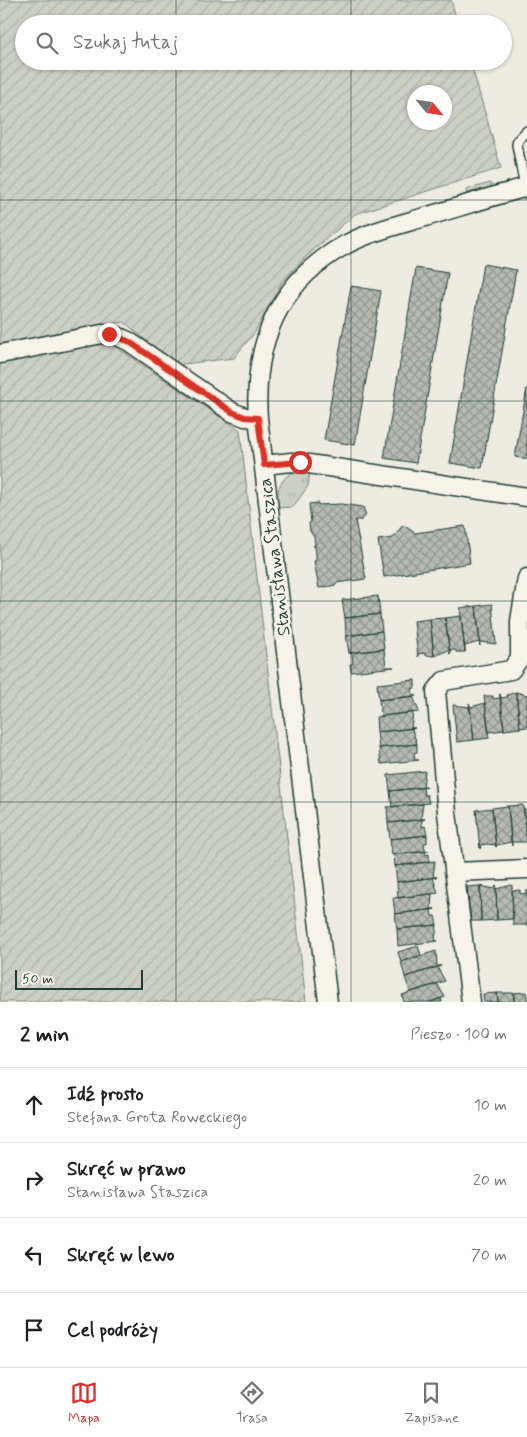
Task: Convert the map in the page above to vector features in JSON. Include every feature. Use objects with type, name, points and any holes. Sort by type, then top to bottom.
[{"type":"street","name":"Stanisława Staszica","points":[[328,1002],[258,418],[258,372],[268,331],[285,299],[320,261],[346,245],[372,234],[526,187]]},
{"type":"street","points":[[0,354],[102,334],[115,335],[128,341],[232,412],[245,417],[258,418]]},
{"type":"street","points":[[264,465],[300,462],[527,497]]},
{"type":"street","points":[[471,1002],[454,872],[436,691],[444,681],[511,670],[516,666],[520,654],[520,621],[527,578]]},
{"type":"street","points":[[454,872],[527,869]]},
{"type":"lane","points":[[526,187],[517,146],[518,140],[527,131]]},
{"type":"green space","points":[[0,0],[451,0],[455,15],[15,15],[15,70],[473,70],[501,168],[355,214],[308,255],[281,284],[255,332],[234,358],[175,365],[124,322],[0,344]]},
{"type":"green space","points":[[490,183],[492,188],[467,195],[466,190]]},
{"type":"green space","points":[[108,342],[240,430],[306,1002],[0,1002],[0,363]]},
{"type":"green space","points":[[296,471],[310,472],[308,486],[293,507],[278,508],[278,490],[280,485],[286,477]]},
{"type":"building","points":[[483,264],[516,270],[482,468],[450,463]]},
{"type":"building","points":[[416,268],[448,273],[416,463],[384,458]]},
{"type":"building","points":[[351,286],[381,291],[355,445],[324,440]]},
{"type":"building","points":[[527,388],[527,459],[515,457]]},
{"type":"building","points":[[318,503],[318,505],[341,504],[363,507],[366,515],[362,520],[355,520],[366,579],[336,583],[336,585],[319,588],[314,561],[316,561],[316,554],[315,546],[313,546],[315,545],[314,537],[310,531],[309,523],[311,522],[309,504]]},
{"type":"building","points":[[403,525],[415,533],[465,526],[470,563],[384,577],[378,540],[393,538]]},
{"type":"building","points":[[378,596],[380,614],[345,618],[342,600]]},
{"type":"building","points":[[492,604],[496,644],[480,642],[476,606]]},
{"type":"building","points":[[476,606],[480,646],[479,642],[465,646],[465,652],[460,608]]},
{"type":"building","points":[[380,614],[382,631],[346,636],[345,618]]},
{"type":"building","points":[[461,616],[465,652],[450,650],[450,654],[445,618]]},
{"type":"building","points":[[445,618],[450,654],[449,650],[434,656],[430,619]]},
{"type":"building","points":[[430,619],[434,656],[425,655],[425,653],[418,654],[418,657],[414,621]]},
{"type":"building","points":[[382,631],[384,649],[349,653],[346,636]]},
{"type":"building","points":[[384,649],[386,667],[394,667],[351,672],[350,664],[353,664],[352,654],[349,653]]},
{"type":"building","points":[[415,680],[415,688],[412,689],[413,695],[417,696],[379,700],[377,684]]},
{"type":"building","points":[[516,692],[527,695],[527,727],[520,728]]},
{"type":"building","points":[[516,692],[520,728],[504,730],[500,694],[501,698],[508,697],[507,695]]},
{"type":"building","points":[[500,694],[504,730],[489,732],[484,696],[493,696],[493,699],[500,698]]},
{"type":"building","points":[[413,696],[419,712],[381,716],[379,700]]},
{"type":"building","points":[[469,703],[471,707],[485,703],[489,738],[474,740]]},
{"type":"building","points":[[453,705],[470,707],[474,740],[457,742]]},
{"type":"building","points":[[413,712],[411,728],[415,728],[377,732],[376,717]]},
{"type":"building","points":[[415,728],[412,729],[417,744],[379,748],[377,732]]},
{"type":"building","points":[[417,744],[417,752],[414,753],[415,760],[419,760],[381,764],[379,748]]},
{"type":"building","points":[[425,771],[423,787],[427,787],[390,791],[388,775]]},
{"type":"building","points":[[427,787],[423,788],[424,795],[427,795],[429,803],[392,807],[390,791]]},
{"type":"building","points":[[423,804],[421,819],[425,819],[388,823],[387,807]]},
{"type":"building","points":[[523,805],[527,842],[512,842],[512,846],[508,806]]},
{"type":"building","points":[[508,806],[511,842],[497,845],[496,847],[492,808]]},
{"type":"building","points":[[492,808],[496,845],[481,845],[480,849],[476,810]]},
{"type":"building","points":[[527,809],[527,836],[524,810]]},
{"type":"building","points":[[425,819],[422,820],[422,827],[425,826],[427,835],[390,839],[388,823]]},
{"type":"building","points":[[427,835],[427,843],[424,843],[425,850],[429,851],[392,855],[390,839]]},
{"type":"building","points":[[425,851],[426,855],[429,854],[429,862],[395,866],[394,855]]},
{"type":"building","points":[[435,861],[433,877],[437,877],[397,882],[395,866]]},
{"type":"building","points":[[437,877],[433,878],[438,893],[398,898],[397,882]]},
{"type":"building","points":[[496,885],[497,920],[481,921],[480,886],[495,889]]},
{"type":"building","points":[[512,885],[513,919],[497,920],[496,889]]},
{"type":"building","points":[[480,886],[481,921],[471,921],[467,887]]},
{"type":"building","points":[[520,890],[520,894],[527,893],[527,925],[513,925],[512,891]]},
{"type":"building","points":[[432,894],[431,909],[435,909],[395,914],[393,898]]},
{"type":"building","points":[[435,909],[431,910],[437,925],[397,929],[395,914]]},
{"type":"building","points":[[437,925],[435,940],[438,941],[398,946],[397,929]]},
{"type":"building","points":[[418,946],[421,955],[401,962],[398,952]]},
{"type":"building","points":[[436,951],[437,966],[441,966],[405,977],[401,962]]},
{"type":"building","points":[[437,967],[445,981],[410,992],[405,977]]},
{"type":"building","points":[[437,984],[445,997],[430,1002],[404,1002],[402,995]]},
{"type":"building","points":[[527,992],[527,1002],[514,1002],[514,993]]},
{"type":"building","points":[[497,993],[514,993],[514,1002],[498,1002]]},
{"type":"building","points":[[497,993],[498,1002],[484,1002],[483,994]]},
{"type":"building","points":[[441,998],[442,1002],[430,1002]]},
{"type":"route","points":[[109,334],[122,337],[239,416],[258,418],[264,465],[300,462]]}]
